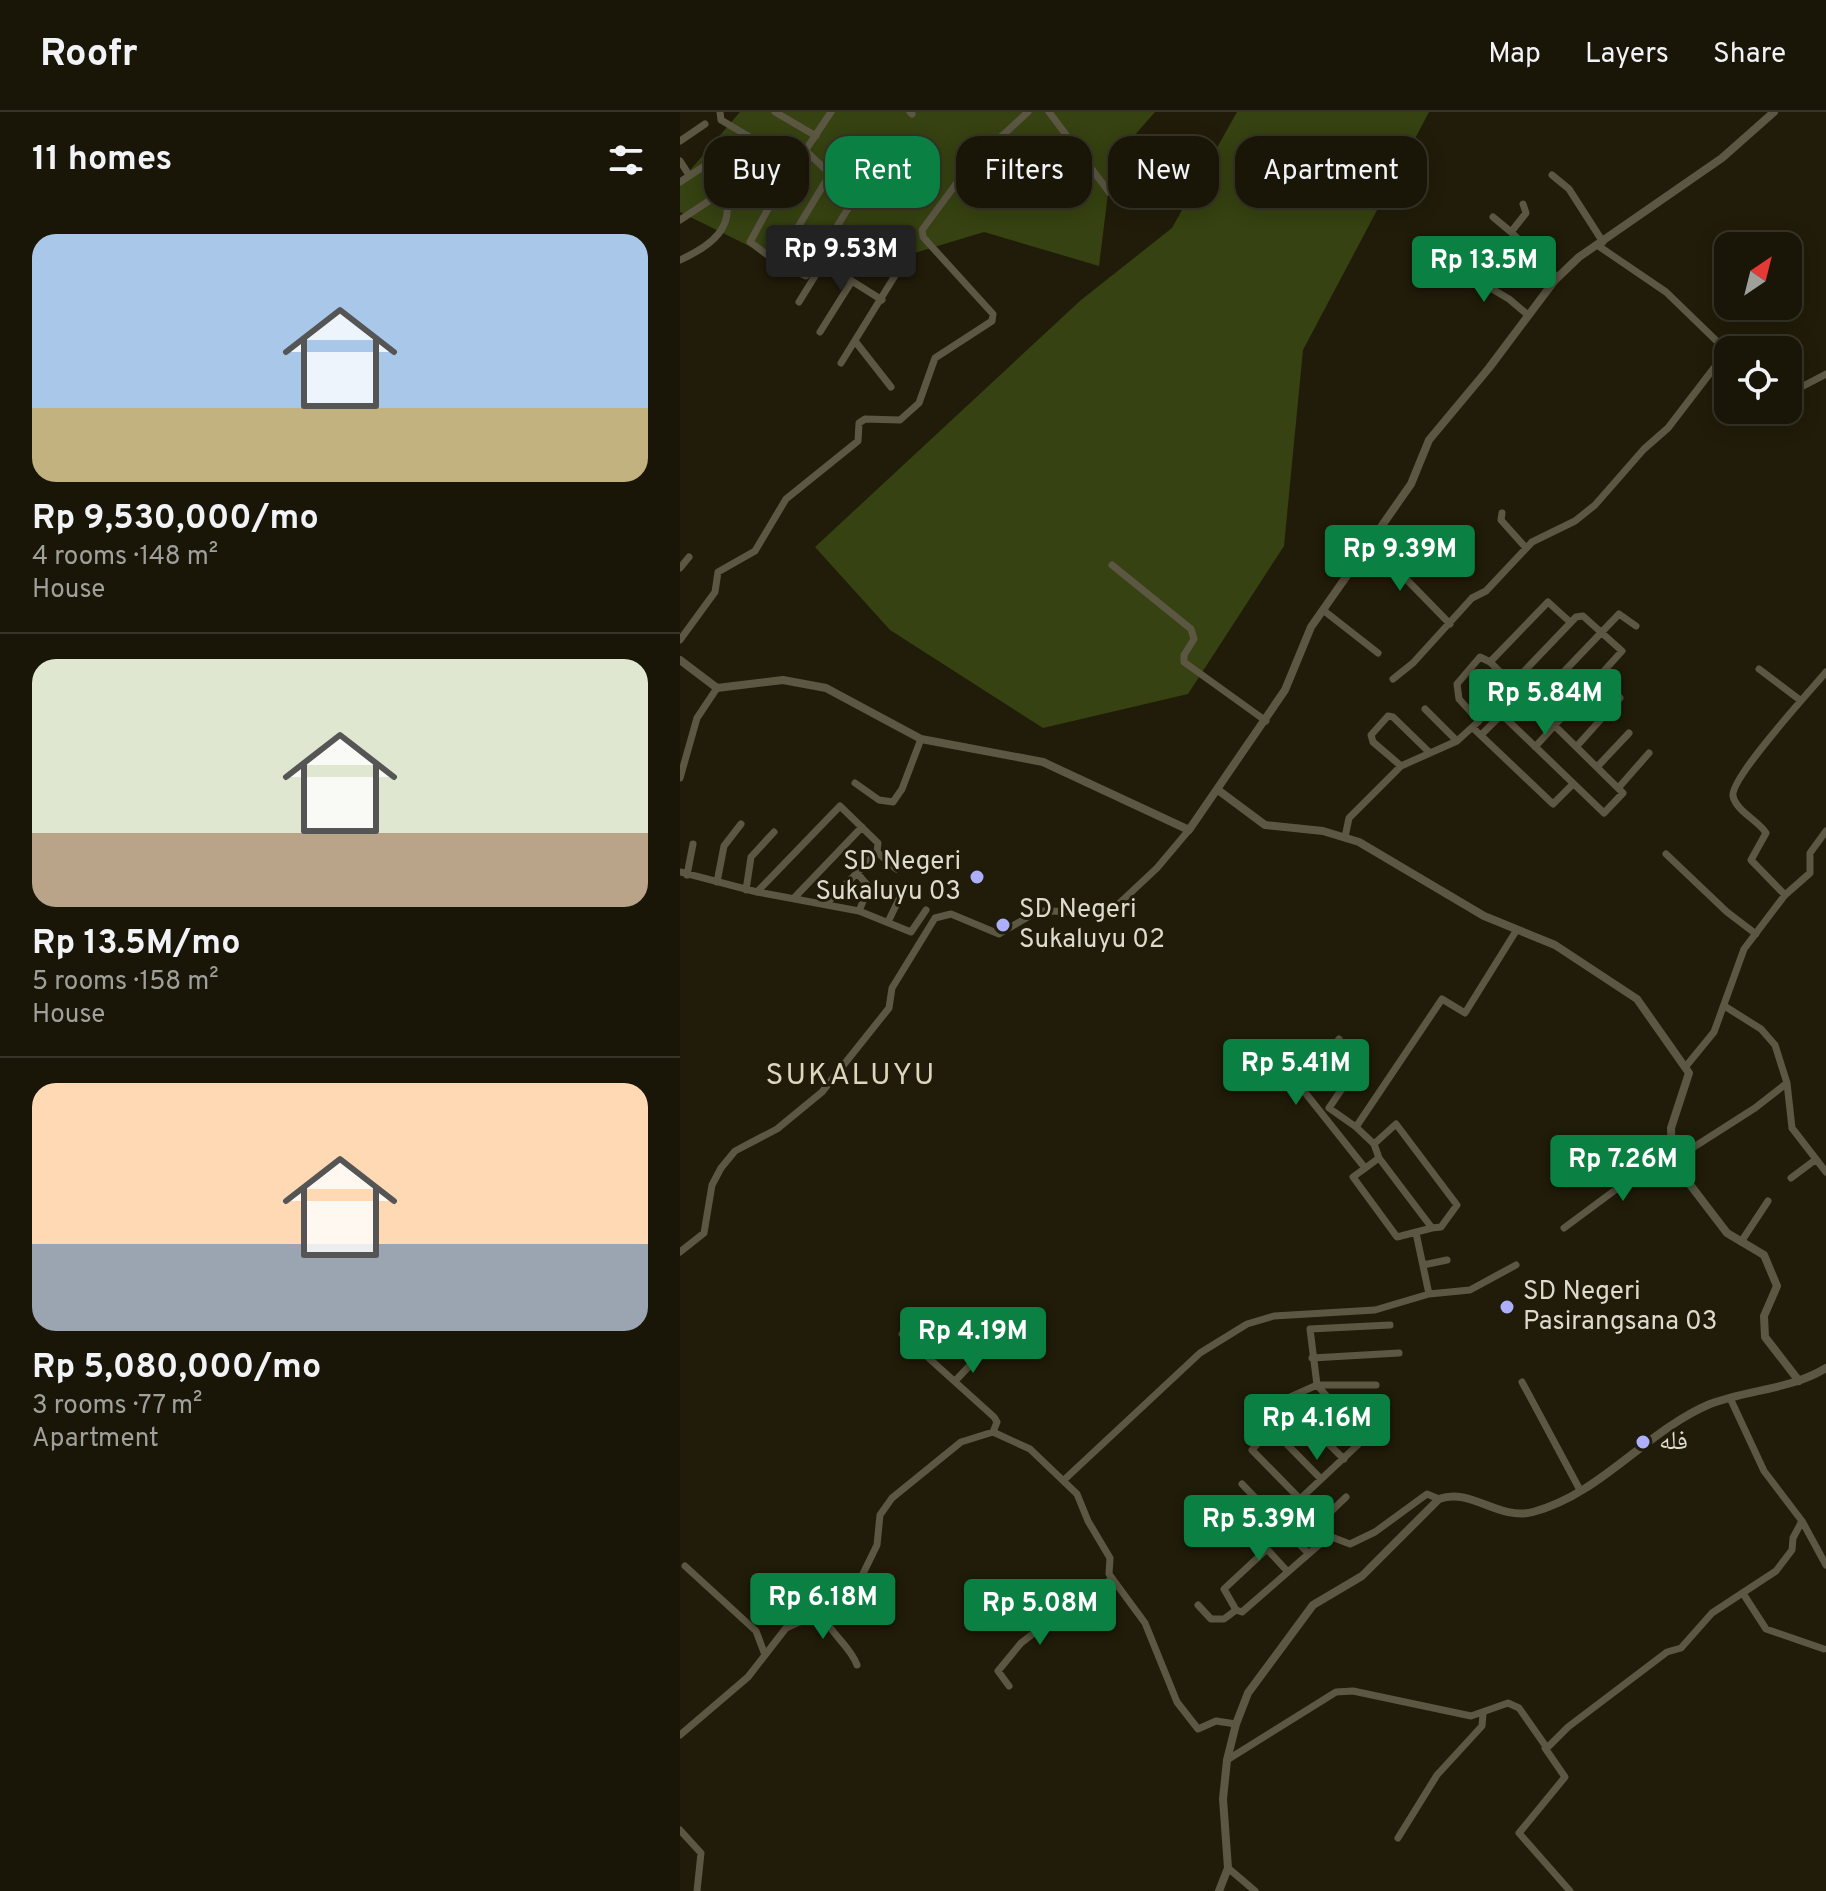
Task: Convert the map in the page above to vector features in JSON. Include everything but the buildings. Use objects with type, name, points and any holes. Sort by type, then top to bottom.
[{"type":"street","points":[[720,112],[721,120],[747,136]]},
{"type":"street","points":[[775,112],[816,136]]},
{"type":"street","points":[[809,148],[831,112]]},
{"type":"street","points":[[680,640],[715,592],[718,572],[755,551],[786,499],[859,441],[859,423],[865,419],[900,420],[919,403],[935,358],[992,321],[993,314],[923,237],[922,230],[970,165],[1028,112]]},
{"type":"street","points":[[1049,112],[1108,191]]},
{"type":"street","points":[[680,1252],[704,1233],[712,1185],[721,1168],[735,1151],[798,1115],[822,1092],[889,1008],[892,988],[935,918],[951,914],[999,934],[1038,911],[1110,912],[1157,868],[1189,830],[1266,721],[1290,682],[1306,640],[1323,610],[1411,484],[1429,440],[1557,277],[1600,243],[1722,158],[1774,112]]},
{"type":"street","points":[[680,141],[705,124]]},
{"type":"street","points":[[809,154],[825,169]]},
{"type":"street","points":[[680,161],[689,175]]},
{"type":"street","points":[[680,182],[704,166]]},
{"type":"street","points":[[1552,175],[1569,189],[1600,243],[1666,292],[1714,339]]},
{"type":"street","points":[[777,262],[825,182]]},
{"type":"street","points":[[680,220],[704,204]]},
{"type":"street","points":[[1511,232],[1526,213],[1523,204]]},
{"type":"street","points":[[680,260],[719,236],[727,225],[728,208]]},
{"type":"street","points":[[768,208],[750,242],[777,262],[806,276],[820,261]]},
{"type":"street","points":[[799,302],[833,232],[848,208]]},
{"type":"street","points":[[1493,217],[1557,277]]},
{"type":"street","points":[[833,232],[896,274],[841,363]]},
{"type":"street","points":[[820,261],[882,300]]},
{"type":"street","points":[[1457,268],[1528,315]]},
{"type":"street","points":[[820,332],[852,281]]},
{"type":"street","points":[[855,341],[891,387]]},
{"type":"street","points":[[1393,679],[1450,624],[1472,598],[1486,591],[1526,548],[1595,505],[1644,449],[1668,428],[1714,369]]},
{"type":"street","points":[[1802,387],[1826,374]]},
{"type":"street","points":[[1502,513],[1501,520],[1526,548]]},
{"type":"street","points":[[1370,542],[1450,624]]},
{"type":"street","points":[[680,568],[689,557]]},
{"type":"street","points":[[1112,565],[1193,632],[1184,662],[1266,721]]},
{"type":"street","points":[[1490,662],[1547,603],[1550,602],[1570,622]]},
{"type":"street","points":[[1323,610],[1378,653]]},
{"type":"street","points":[[1533,704],[1619,614],[1636,626]]},
{"type":"street","points":[[1512,684],[1570,622],[1583,616],[1622,653],[1535,747]]},
{"type":"street","points":[[1345,837],[1349,818],[1401,766],[1457,741],[1479,721],[1459,699],[1457,684],[1480,657],[1490,662],[1620,786],[1623,793],[1605,813],[1493,706]]},
{"type":"street","points":[[680,660],[717,688]]},
{"type":"street","points":[[1759,669],[1800,700]]},
{"type":"street","points":[[1785,895],[1751,860],[1766,833],[1736,801],[1733,792],[1754,757],[1826,672]]},
{"type":"street","points":[[1471,712],[1504,676]]},
{"type":"street","points":[[1577,746],[1619,701],[1619,695],[1600,677]]},
{"type":"street","points":[[680,778],[691,733],[705,702],[717,688],[783,680],[838,692],[921,739],[1043,762],[1189,830]]},
{"type":"street","points":[[1425,709],[1457,741]]},
{"type":"street","points":[[1481,735],[1501,715]]},
{"type":"street","points":[[1401,766],[1373,742],[1371,735],[1388,716],[1393,717],[1430,753]]},
{"type":"street","points":[[1473,728],[1553,804],[1573,784]]},
{"type":"street","points":[[680,731],[691,733]]},
{"type":"street","points":[[1598,766],[1629,733]]},
{"type":"street","points":[[855,783],[879,800],[893,802],[902,789],[921,739]]},
{"type":"street","points":[[1620,786],[1649,753]]},
{"type":"street","points":[[1218,790],[1273,828],[1314,829],[1371,847],[1474,910],[1516,931],[1547,940],[1629,992],[1687,1065],[1689,1079],[1671,1128],[1672,1161],[1711,1215],[1741,1242],[1761,1251],[1776,1276],[1777,1289],[1764,1316],[1765,1337],[1799,1381]]},
{"type":"street","points":[[757,892],[840,806],[878,843],[877,852],[826,904]]},
{"type":"street","points":[[717,882],[724,846],[741,824]]},
{"type":"street","points":[[794,898],[862,827]]},
{"type":"street","points":[[1687,1065],[1707,1043],[1726,1007],[1742,954],[1785,895],[1810,873],[1810,853],[1826,831]]},
{"type":"street","points":[[746,890],[751,857],[774,832]]},
{"type":"street","points":[[693,844],[684,874],[746,890],[859,911],[915,931],[926,910]]},
{"type":"street","points":[[877,852],[896,869]]},
{"type":"street","points":[[1666,854],[1727,912],[1756,934]]},
{"type":"street","points":[[857,873],[869,887],[859,911]]},
{"type":"street","points":[[888,922],[899,899]]},
{"type":"street","points":[[1356,1127],[1442,999],[1465,1013],[1516,931]]},
{"type":"street","points":[[1726,1007],[1768,1036],[1779,1053],[1787,1083],[1792,1128],[1826,1172]]},
{"type":"street","points":[[1339,1039],[1303,1090],[1365,1168]]},
{"type":"street","points":[[1329,1108],[1364,1056]]},
{"type":"street","points":[[1564,1228],[1630,1179],[1672,1161],[1755,1108],[1787,1083]]},
{"type":"street","points":[[1315,1106],[1329,1108],[1374,1144],[1379,1158],[1432,1228]]},
{"type":"street","points":[[1374,1144],[1393,1124],[1399,1126],[1457,1205],[1441,1227],[1397,1237],[1353,1177],[1379,1158]]},
{"type":"street","points":[[1791,1178],[1815,1160]]},
{"type":"street","points":[[1741,1242],[1768,1201]]},
{"type":"street","points":[[1416,1233],[1429,1294]]},
{"type":"street","points":[[1423,1265],[1447,1260]]},
{"type":"street","points":[[1065,1479],[1200,1353],[1247,1324],[1274,1316],[1375,1310],[1429,1294],[1478,1288],[1516,1265]]},
{"type":"street","points":[[1300,1499],[1364,1439],[1317,1385],[1312,1358],[1313,1327],[1390,1325]]},
{"type":"street","points":[[902,1334],[928,1361],[956,1380],[996,1419],[993,1432]]},
{"type":"street","points":[[1312,1358],[1399,1353]]},
{"type":"street","points":[[956,1380],[975,1360]]},
{"type":"street","points":[[1271,1428],[1252,1450],[1300,1499],[1329,1536],[1350,1544],[1375,1532],[1427,1494],[1439,1499],[1462,1496],[1515,1515],[1554,1505],[1684,1418],[1730,1398],[1799,1381],[1826,1368]]},
{"type":"street","points":[[1522,1382],[1580,1490]]},
{"type":"street","points":[[1344,1459],[1286,1402],[1288,1398],[1317,1385],[1376,1385]]},
{"type":"street","points":[[1730,1398],[1764,1471],[1802,1521],[1826,1565]]},
{"type":"street","points":[[1343,1416],[1377,1414]]},
{"type":"street","points":[[1264,1421],[1321,1479]]},
{"type":"street","points":[[680,1735],[745,1680],[792,1624],[842,1601],[862,1579],[866,1562],[877,1545],[880,1515],[892,1498],[961,1442],[993,1432],[1027,1447],[1065,1479],[1082,1501],[1088,1521],[1109,1556],[1111,1578],[1126,1593],[1145,1623],[1177,1702],[1191,1724],[1198,1729],[1216,1721],[1236,1724]]},
{"type":"street","points":[[1242,1484],[1308,1553]]},
{"type":"street","points":[[1319,1523],[1346,1497]]},
{"type":"street","points":[[1219,1891],[1228,1868],[1223,1799],[1227,1760],[1248,1693],[1313,1605],[1362,1576],[1402,1532],[1439,1499]]},
{"type":"street","points":[[1545,1748],[1667,1652],[1681,1648],[1712,1613],[1769,1577],[1788,1557],[1802,1521]]},
{"type":"street","points":[[1253,1534],[1288,1572]]},
{"type":"street","points":[[1198,1605],[1211,1619],[1224,1619],[1236,1610],[1243,1611],[1329,1536]]},
{"type":"street","points":[[1236,1610],[1224,1589],[1267,1549]]},
{"type":"street","points":[[685,1566],[756,1631],[765,1655]]},
{"type":"street","points":[[1009,1686],[998,1671],[1021,1643],[1047,1623],[1090,1607],[1111,1578]]},
{"type":"street","points":[[1744,1595],[1766,1629],[1824,1649]]},
{"type":"street","points":[[823,1611],[825,1619],[849,1647],[857,1665]]},
{"type":"street","points":[[1227,1760],[1336,1692],[1353,1691],[1471,1716],[1483,1714],[1496,1704],[1513,1705],[1565,1777],[1519,1833],[1570,1891]]},
{"type":"street","points":[[1398,1838],[1437,1775],[1482,1726],[1483,1714]]},
{"type":"street","points":[[680,1830],[701,1853],[697,1891]]},
{"type":"street","points":[[1228,1868],[1255,1891]]},
{"type":"green space","points":[[740,112],[1155,112],[1134,136],[1108,136],[1108,193],[1099,266],[984,232],[865,268],[812,277],[680,212],[680,182],[704,154],[704,208],[809,208],[809,136],[719,136]]},
{"type":"green space","points":[[1237,112],[1429,112],[1416,136],[1235,136],[1235,208],[1378,208],[1303,350],[1284,546],[1188,694],[1043,728],[890,630],[815,547],[1081,300],[1172,228],[1183,208],[1219,208],[1219,144]]},
{"type":"place","name":"SD Negeri Sukaluyu 03","points":[[977,877]]},
{"type":"place","name":"SD Negeri Sukaluyu 02","points":[[1003,925]]},
{"type":"place","name":"SD Negeri Pasirangsana 03","points":[[1507,1307]]},
{"type":"place","name":"فله","points":[[1643,1442]]},
{"type":"district","name":"SUKALUYU","points":[[851,1076]]}]
